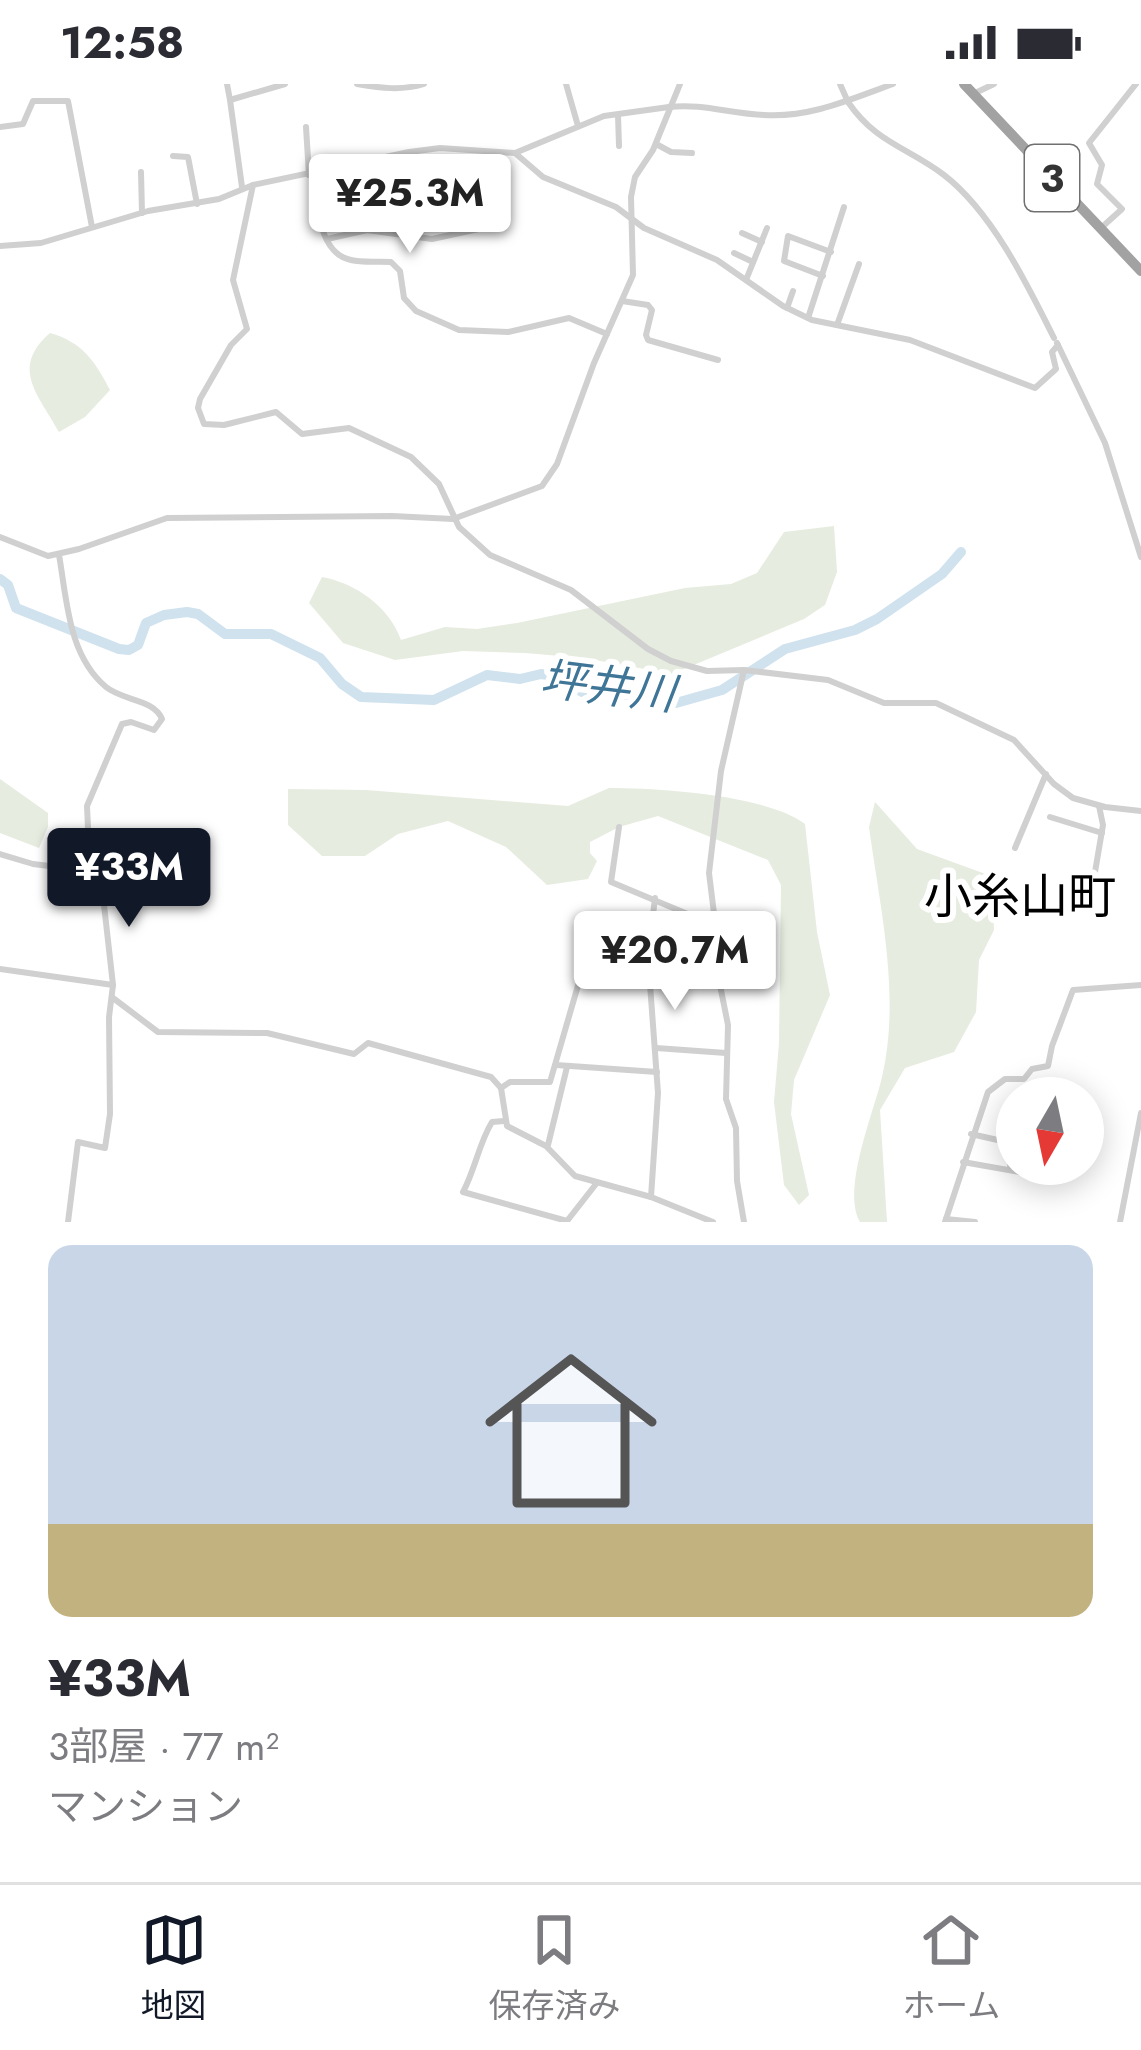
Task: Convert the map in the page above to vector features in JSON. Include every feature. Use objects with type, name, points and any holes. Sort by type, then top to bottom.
[{"type":"highway","name":"3","points":[[969,89],[1141,271]]},
{"type":"street","points":[[227,84],[242,188]]},
{"type":"street","points":[[230,100],[285,84]]},
{"type":"street","points":[[357,84],[403,91],[424,84]]},
{"type":"street","points":[[566,84],[578,126]]},
{"type":"street","points":[[0,537],[40,554],[59,555],[167,518],[392,515],[453,519],[532,492],[549,479],[633,275],[635,177],[656,144],[680,84]]},
{"type":"street","points":[[840,84],[866,128],[943,174],[969,199],[1025,280],[1105,443],[1141,557]]},
{"type":"street","points":[[0,247],[27,246],[142,213],[219,199],[253,185],[440,148],[514,153],[618,115],[690,105],[761,116],[789,115],[848,102],[893,84]]},
{"type":"street","points":[[969,89],[994,84]]},
{"type":"street","points":[[1102,228],[1122,209],[1097,184],[1102,165],[1089,142],[1136,84]]},
{"type":"street","points":[[0,127],[23,124],[33,100],[68,101],[92,227]]},
{"type":"street","points":[[618,115],[619,146]]},
{"type":"street","points":[[306,127],[311,174],[332,250],[350,260],[391,262],[400,271],[404,298],[416,310],[459,329],[508,332],[569,318],[607,334]]},
{"type":"street","points":[[656,144],[671,152],[692,153]]},
{"type":"street","points":[[514,153],[543,177],[717,260],[808,318],[910,340],[1035,388],[1056,369],[1052,352],[1056,342]]},
{"type":"street","points":[[173,156],[188,158],[196,204]]},
{"type":"street","points":[[141,172],[142,213]]},
{"type":"street","points":[[253,185],[232,280],[247,329],[231,345],[200,399],[204,424],[224,425],[277,412],[302,434],[355,430],[429,471],[453,519],[490,555],[572,590],[648,649],[671,661],[706,671],[744,670],[828,680],[872,701],[936,703],[958,710],[1014,740],[1073,798],[1141,811]]},
{"type":"street","points":[[808,318],[844,207]]},
{"type":"street","points":[[327,239],[367,230],[432,239],[483,228]]},
{"type":"street","points":[[746,280],[767,228]]},
{"type":"street","points":[[742,233],[762,242]]},
{"type":"street","points":[[823,276],[784,261],[788,236],[831,252]]},
{"type":"street","points":[[734,253],[753,262]]},
{"type":"street","points":[[837,325],[859,264]]},
{"type":"street","points":[[787,308],[794,291]]},
{"type":"street","points":[[622,301],[648,305],[652,310],[648,340],[718,360]]},
{"type":"street","points":[[59,555],[76,643],[92,672],[110,690],[155,708],[162,719],[154,730],[131,722],[122,724],[88,801],[91,871],[104,905],[113,985],[107,1067],[110,1114],[105,1148],[78,1142],[68,1222]]},
{"type":"street","points":[[744,670],[722,771],[710,861],[717,961],[728,1025],[726,1100],[736,1128],[744,1222]]},
{"type":"street","points":[[1015,848],[1046,774]]},
{"type":"street","points":[[1074,878],[1095,872],[1102,833],[1100,806]]},
{"type":"street","points":[[1050,817],[1102,833]]},
{"type":"street","points":[[619,827],[611,882],[690,915],[698,936],[717,961]]},
{"type":"street","points":[[0,854],[33,864],[91,871]]},
{"type":"street","points":[[651,1197],[658,1133],[648,957],[655,898]]},
{"type":"street","points":[[501,1088],[510,1082],[546,1085],[588,951],[648,957]]},
{"type":"street","points":[[0,969],[113,985]]},
{"type":"street","points":[[975,1222],[945,1220],[982,1102],[994,1085],[1009,1078],[1027,1078],[1032,1069],[1048,1066],[1072,990],[1141,985]]},
{"type":"street","points":[[113,998],[158,1032],[267,1034],[354,1054],[368,1043],[491,1077],[501,1088],[504,1121],[548,1148],[571,1174],[651,1197],[713,1222]]},
{"type":"street","points":[[656,1048],[726,1053]]},
{"type":"street","points":[[556,1065],[657,1072]]},
{"type":"street","points":[[548,1148],[567,1067]]},
{"type":"street","points":[[1120,1222],[1141,1114]]},
{"type":"street","points":[[504,1121],[492,1122],[487,1130],[463,1192],[567,1221],[598,1183]]},
{"type":"street","points":[[971,1134],[996,1140]]},
{"type":"street","points":[[963,1162],[996,1168]]},
{"type":"shaded area","points":[[50,333],[86,354],[110,390],[85,417],[59,432],[36,393],[30,370],[38,346]]},
{"type":"shaded area","points":[[834,526],[837,572],[825,605],[804,619],[672,674],[525,653],[463,651],[395,660],[343,643],[309,603],[322,577],[369,598],[401,640],[445,627],[477,629],[685,588],[731,584],[757,573],[784,532]]},
{"type":"shaded area","points":[[0,779],[48,813],[39,848],[0,833]]},
{"type":"shaded area","points":[[609,788],[739,800],[805,824],[817,932],[830,995],[794,1080],[791,1114],[809,1195],[799,1205],[784,1185],[774,1102],[781,885],[768,860],[658,816],[619,827],[590,842],[590,853],[597,861],[588,879],[547,885],[506,847],[448,821],[398,834],[365,856],[322,856],[288,825],[288,789],[366,790],[568,806]]},
{"type":"shaded area","points":[[875,802],[917,849],[991,876],[994,930],[979,960],[976,1012],[954,1052],[905,1068],[880,1110],[887,1222],[860,1222],[854,1191],[882,1077],[890,1015],[887,952],[869,827]]},
{"type":"waterway","name":"坪井川","points":[[0,579],[8,585],[16,608],[119,649],[138,645],[146,623],[187,612],[198,614],[225,634],[271,634],[320,658],[342,684],[361,697],[434,700],[487,675],[520,679],[541,674],[555,676],[582,692],[676,703],[722,690],[785,649],[855,630],[877,619],[942,574],[961,552]]},
{"type":"district","name":"小糸山町","points":[[1020,896]]}]
